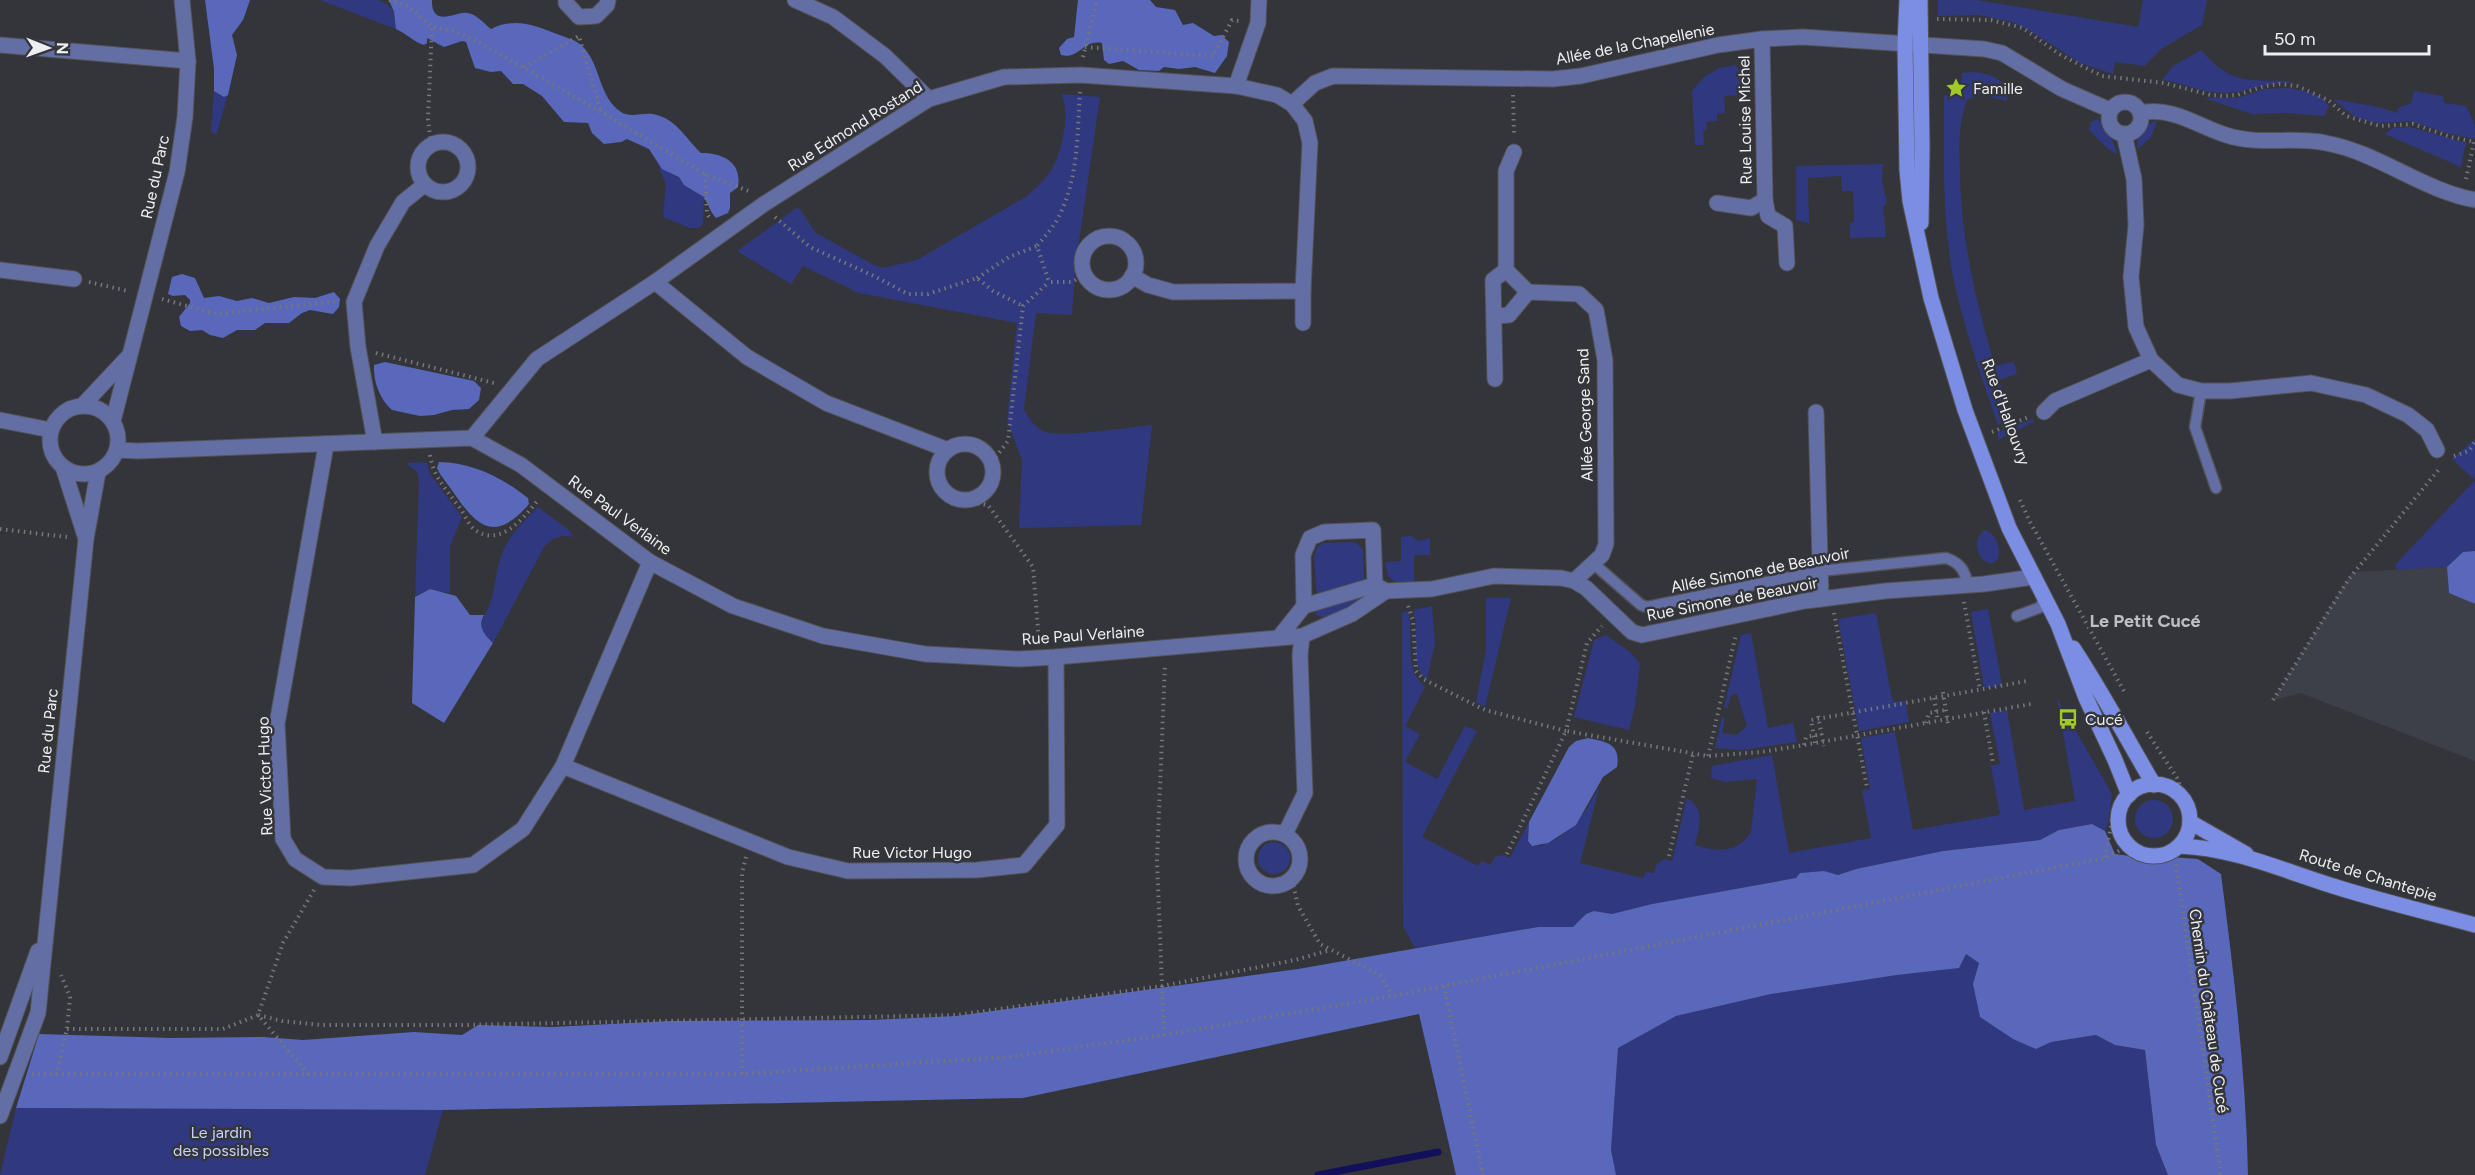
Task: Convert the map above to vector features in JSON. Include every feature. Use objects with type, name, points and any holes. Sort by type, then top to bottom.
[{"type":"main road","points":[[1907,0],[1905,44],[1907,170],[1910,201],[1931,298],[1965,410],[2009,528],[2058,624],[2099,687],[2133,751],[2154,784]]},
{"type":"main road","points":[[1920,0],[1928,45],[1920,241]]},
{"type":"main road","points":[[2058,624],[2086,698],[2115,760],[2122,798],[2118,820],[2119,830],[2128,846],[2144,855],[2162,855],[2175,849],[2185,839],[2190,822],[2187,803],[2180,796],[2163,785],[2154,784],[2140,787],[2122,798]]},
{"type":"main road","name":"Route de Chantepie","points":[[2190,822],[2251,857]]},
{"type":"main road","name":"Route de Chantepie","points":[[2175,849],[2194,847],[2251,857],[2336,887],[2475,925]]},
{"type":"street","name":"Rue du Parc","points":[[113,421],[177,172],[188,61],[182,0]]},
{"type":"street","points":[[566,0],[566,3],[579,17],[596,16],[607,5],[608,0]]},
{"type":"street","points":[[795,0],[833,17],[885,56],[929,99]]},
{"type":"street","points":[[1236,86],[1258,23],[1258,0]]},
{"type":"street","name":"Allée de la Chapellenie","points":[[1292,104],[1315,82],[1333,76],[1513,80],[1581,76],[1718,45],[1762,39],[1803,37],[1984,49],[2002,54],[2062,89],[2110,110]]},
{"type":"street","name":"Rue Louise Michel","points":[[1762,39],[1765,200],[1768,216],[1785,226],[1787,262]]},
{"type":"street","points":[[0,45],[188,61]]},
{"type":"street","name":"Rue Edmond Rostand","points":[[472,438],[505,395],[537,359],[655,282],[764,204],[929,99],[1004,77],[1081,75],[1236,86],[1276,95],[1292,104]]},
{"type":"street","points":[[2125,102],[2134,105],[2140,113],[2138,128],[2134,132],[2124,134],[2111,127],[2108,118],[2110,110],[2115,105],[2125,102]]},
{"type":"street","points":[[1292,104],[1305,121],[1310,143],[1303,323]]},
{"type":"street","points":[[2140,113],[2160,110],[2176,114],[2227,136],[2247,140],[2326,143],[2358,152],[2450,194],[2468,198]]},
{"type":"street","points":[[2124,134],[2134,178],[2136,225],[2131,277],[2136,327],[2151,360],[2178,385],[2201,391],[2230,391],[2311,383],[2366,395],[2408,415],[2427,430],[2437,450]]},
{"type":"street","points":[[445,141],[458,146],[467,157],[469,172],[466,180],[457,189],[444,193],[431,190],[424,185],[420,178],[418,161],[426,148],[445,141]]},
{"type":"street","points":[[1495,316],[1509,315],[1528,292],[1506,270],[1506,171],[1514,152]]},
{"type":"street","points":[[375,442],[358,348],[354,302],[377,246],[403,202],[424,185]]},
{"type":"street","name":"Rue Louise Michel","points":[[1717,203],[1752,207],[1765,200]]},
{"type":"street","points":[[1106,236],[1124,240],[1136,260],[1132,276],[1126,284],[1112,290],[1094,286],[1084,275],[1082,263],[1085,249],[1098,238],[1106,236]]},
{"type":"street","points":[[0,270],[74,279]]},
{"type":"street","points":[[1495,379],[1493,280],[1506,270]]},
{"type":"street","points":[[1132,276],[1148,285],[1173,292],[1303,291]]},
{"type":"street","points":[[655,282],[747,357],[826,403],[948,450]]},
{"type":"street","name":"Allée George Sand","points":[[1528,292],[1579,294],[1596,309],[1605,360],[1606,544],[1602,555],[1574,581]]},
{"type":"street","name":"Rue du Parc","points":[[82,406],[128,357]]},
{"type":"street","points":[[2044,412],[2055,401],[2151,360]]},
{"type":"street","points":[[82,406],[94,407],[105,412],[113,421],[119,440],[118,450],[107,467],[98,472],[80,475],[63,467],[51,451],[51,430],[63,413],[82,406]]},
{"type":"street","points":[[1816,412],[1820,571],[1826,598]]},
{"type":"street","points":[[0,420],[51,430]]},
{"type":"street","points":[[118,450],[326,445],[472,438]]},
{"type":"street","name":"Rue Paul Verlaine","points":[[472,438],[521,465],[650,562],[733,606],[823,636],[925,654],[1040,658],[1280,636],[1302,636],[1352,614],[1380,588]]},
{"type":"street","points":[[968,444],[978,447],[992,462],[993,478],[990,487],[983,495],[966,501],[953,498],[939,483],[938,464],[948,450],[957,445],[968,444]]},
{"type":"street","name":"Rue Victor Hugo","points":[[322,877],[296,860],[284,840],[278,724],[326,445]]},
{"type":"street","name":"Rue du Parc","points":[[63,467],[86,539]]},
{"type":"street","name":"Rue du Parc","points":[[0,1116],[39,1013],[86,539],[98,472]]},
{"type":"street","points":[[1280,636],[1304,606],[1380,588],[1374,530],[1324,532],[1310,538],[1304,555],[1304,606]]},
{"type":"street","points":[[322,877],[351,878],[473,866],[523,829],[563,766],[650,562]]},
{"type":"street","name":"Rue Simone de Beauvoir","points":[[1380,588],[1403,591],[1432,589],[1494,576],[1549,576],[1574,581],[1586,588],[1632,632],[1642,635],[1826,598],[2034,577]]},
{"type":"street","points":[[1285,834],[1305,793],[1300,655],[1302,636]]},
{"type":"street","name":"Rue Victor Hugo","points":[[563,766],[788,857],[848,871],[977,870],[1024,865],[1057,825],[1056,657]]},
{"type":"street","points":[[1268,832],[1285,834],[1296,843],[1301,855],[1299,869],[1292,880],[1276,887],[1260,884],[1248,872],[1246,855],[1253,840],[1268,832]]},
{"type":"street","name":"Rue du Parc","points":[[0,1057],[47,926]]},
{"type":"lane","points":[[2201,391],[2195,427],[2216,488]]},
{"type":"lane","name":"Allée Simone de Beauvoir","points":[[1594,564],[1641,605],[1647,607],[1820,571],[1946,558],[1957,562],[1965,574],[1964,585]]},
{"type":"lane","points":[[2017,616],[2042,607],[2044,597]]},
{"type":"path","points":[[389,0],[408,6],[432,27],[453,31],[473,39],[705,174],[748,189],[779,221],[810,248],[908,294],[928,294],[977,278],[1009,257],[1037,246],[1059,218],[1070,191],[1077,148],[1081,75],[1085,47],[1097,0]]},
{"type":"path","points":[[408,6],[409,0]]},
{"type":"path","points":[[1928,45],[1931,19],[1991,20],[2023,28],[2060,54],[2102,76],[2164,83],[2211,95],[2237,95],[2280,84],[2297,86],[2328,100],[2346,116],[2380,126],[2413,124],[2451,137],[2475,142],[2468,198]]},
{"type":"path","points":[[1085,47],[1213,56],[1232,20],[1258,23]]},
{"type":"path","points":[[432,27],[428,119],[432,144]]},
{"type":"path","points":[[523,67],[579,36],[601,112]]},
{"type":"path","points":[[1513,80],[1514,152]]},
{"type":"path","points":[[705,174],[707,214],[721,234]]},
{"type":"path","points":[[1037,246],[1049,282]]},
{"type":"path","points":[[992,462],[1008,441],[1023,306],[1049,282],[1072,282],[1084,275]]},
{"type":"path","points":[[977,278],[993,291],[1023,306]]},
{"type":"path","points":[[74,279],[144,294],[216,314],[338,301],[354,302]]},
{"type":"path","points":[[358,348],[493,382],[505,395]]},
{"type":"path","points":[[1991,432],[2044,412]]},
{"type":"path","name":"Rue d'Hallouvry","points":[[1988,424],[1995,442]]},
{"type":"path","points":[[428,440],[436,477],[464,513],[472,528],[482,534],[490,536],[509,530],[549,486]]},
{"type":"path","points":[[2273,700],[2348,580],[2447,459],[2469,451],[2475,442]]},
{"type":"path","name":"Rue d'Hallouvry","points":[[2017,492],[2030,522],[2127,697]]},
{"type":"path","points":[[966,501],[988,505],[1033,567],[1040,658]]},
{"type":"path","points":[[0,529],[86,539]]},
{"type":"path","points":[[1964,585],[1980,690]]},
{"type":"path","points":[[1403,591],[1413,620],[1416,671],[1419,676],[1428,683],[1485,710],[1566,731],[1708,756],[1804,746],[2031,704]]},
{"type":"path","points":[[1826,598],[1853,713],[1867,788]]},
{"type":"path","points":[[1708,756],[1741,614]]},
{"type":"path","points":[[1507,854],[1566,731],[1587,643],[1591,636],[1614,615]]},
{"type":"path","points":[[1164,1035],[1157,861],[1166,647]]},
{"type":"path","points":[[1815,743],[1811,720],[2027,681]]},
{"type":"path","points":[[1943,692],[1948,724]]},
{"type":"path","points":[[1934,698],[1938,721]]},
{"type":"path","points":[[1926,723],[1929,713],[1946,710]]},
{"type":"path","points":[[1984,712],[1993,763]]},
{"type":"path","points":[[1818,716],[1824,746]]},
{"type":"path","points":[[2143,727],[2179,781],[2180,796]]},
{"type":"path","points":[[1804,746],[1806,737],[1822,734]]},
{"type":"path","points":[[1669,856],[1693,753]]},
{"type":"path","points":[[2105,858],[2122,798]]},
{"type":"path","points":[[742,1074],[742,873],[750,842]]},
{"type":"path","points":[[17,1074],[310,1076],[742,1074],[1009,1057],[1164,1035],[1392,996],[2105,858],[2128,846]]},
{"type":"path","name":"Chemin du Château de Cucé","points":[[2175,849],[2175,862],[2221,1175]]},
{"type":"path","points":[[258,1015],[283,943],[322,877]]},
{"type":"path","points":[[1292,880],[1298,906],[1320,944],[1380,975],[1392,996]]},
{"type":"path","points":[[67,1029],[223,1029],[258,1015],[282,1021],[321,1025],[957,1015],[1162,986],[1295,960],[1330,950]]},
{"type":"path","points":[[56,1076],[67,1029],[70,997],[59,972]]},
{"type":"path","points":[[1444,986],[1483,1175]]},
{"type":"path","points":[[258,1015],[310,1076]]},
{"type":"shaded area","points":[[205,0],[250,0],[243,20],[232,35],[237,55],[228,95],[224,97],[214,91],[214,69]]},
{"type":"shaded area","points":[[389,0],[432,0],[433,9],[440,16],[471,14],[491,29],[508,23],[524,24],[579,43],[590,57],[608,98],[621,112],[629,115],[652,114],[664,118],[676,126],[701,153],[723,157],[734,165],[737,171],[738,187],[730,193],[728,213],[716,218],[704,197],[684,185],[679,177],[662,169],[649,149],[627,139],[604,144],[592,133],[588,123],[564,122],[542,96],[523,84],[513,84],[501,71],[491,72],[475,68],[466,42],[462,41],[444,47],[427,38],[427,43],[424,45],[396,29],[394,12]]},
{"type":"shaded area","points":[[1078,0],[1150,0],[1156,7],[1175,10],[1183,25],[1193,23],[1214,36],[1221,35],[1229,42],[1227,56],[1215,73],[1195,67],[1179,69],[1164,67],[1159,71],[1139,70],[1123,61],[1109,64],[1104,60],[1102,43],[1090,44],[1072,55],[1061,55],[1059,48],[1067,39],[1074,37]]},
{"type":"shaded area","points":[[182,274],[195,278],[204,298],[219,296],[237,301],[252,298],[269,303],[294,297],[315,298],[334,292],[340,299],[339,307],[333,314],[310,310],[289,323],[265,323],[255,330],[237,330],[223,338],[210,335],[202,330],[190,331],[181,326],[179,317],[190,300],[185,295],[168,294],[172,277]]},
{"type":"shaded area","points":[[385,362],[474,381],[481,388],[479,400],[469,409],[452,410],[434,415],[420,416],[392,410],[381,396],[375,377],[374,365]]},
{"type":"shaded area","points":[[439,462],[463,465],[486,472],[528,498],[529,504],[514,519],[500,526],[489,526],[479,522],[469,513],[440,474],[437,468]]},
{"type":"shaded area","points":[[2475,551],[2475,604],[2449,593],[2447,567],[2463,552]]},
{"type":"shaded area","points":[[2447,567],[2449,593],[2475,604],[2475,761],[2301,693],[2273,700],[2352,572]]},
{"type":"shaded area","points":[[430,589],[456,596],[470,615],[484,615],[482,627],[493,643],[444,723],[412,703],[415,597]]},
{"type":"shaded area","points":[[1588,738],[1607,743],[1615,749],[1618,759],[1617,767],[1603,777],[1576,825],[1548,843],[1532,846],[1528,841],[1529,822],[1569,747],[1576,741]]},
{"type":"shaded area","points":[[2092,824],[2105,831],[2115,854],[2160,860],[2171,857],[2198,859],[2221,874],[2242,1062],[2248,1175],[2168,1175],[2156,1145],[2145,1050],[2115,1045],[2096,1035],[2051,1042],[2036,1049],[2013,1039],[1980,1017],[1973,984],[1979,963],[1966,954],[1959,968],[1771,994],[1676,1016],[1618,1048],[1611,1150],[1616,1175],[1456,1175],[1419,1014],[1023,1098],[443,1110],[16,1108],[39,1034],[172,1038],[263,1037],[303,1040],[414,1032],[462,1035],[478,1025],[552,1027],[670,1021],[870,1020],[956,1016],[1298,969],[1538,927],[1573,927],[1586,914],[1594,911],[1612,914],[1652,904],[1796,878],[1800,873],[1824,871],[1838,875],[1856,869],[1943,851],[2040,840],[2059,830]]},
{"type":"green space","points":[[320,0],[377,0],[387,4],[392,10],[396,29]]},
{"type":"green space","points":[[1938,0],[1977,0],[2138,27],[2143,0],[2207,0],[2202,25],[2161,49],[2145,66],[2115,62],[2113,74],[2080,63],[2029,30],[2012,22],[1979,15],[1938,16]]},
{"type":"green space","points":[[2201,50],[2221,69],[2240,78],[2292,83],[2222,93],[2162,80],[2173,66]]},
{"type":"green space","points":[[1735,65],[1740,71],[1741,95],[1724,96],[1725,113],[1717,114],[1717,121],[1706,122],[1707,130],[1703,130],[1704,145],[1695,145],[1692,91],[1704,77],[1719,68]]},
{"type":"green space","points":[[1974,72],[1990,75],[2009,86],[2007,101],[1979,94],[1967,100],[1959,145],[1963,222],[1982,318],[1995,366],[2014,362],[2017,374],[1999,380],[2012,420],[1998,425],[1972,349],[1952,271],[1944,184],[1944,96],[1961,92],[1962,73]]},
{"type":"green space","points":[[2288,88],[2305,91],[2321,98],[2329,106],[2324,116],[2288,113],[2252,114],[2204,98],[2237,98],[2265,89]]},
{"type":"green space","points":[[214,91],[224,97],[228,95],[216,135],[211,132]]},
{"type":"green space","points":[[2414,91],[2443,96],[2444,103],[2466,106],[2475,125],[2475,139],[2446,133],[2410,121],[2381,123],[2364,120],[2354,116],[2333,99],[2398,113],[2398,108],[2411,103]]},
{"type":"green space","points":[[1061,94],[1100,97],[1075,269],[1072,315],[1036,313],[1024,409],[1029,419],[1037,427],[1052,433],[1079,433],[1152,425],[1141,525],[1019,528],[1022,460],[1007,421],[1017,323],[859,293],[803,266],[791,284],[737,251],[798,207],[816,233],[874,265],[883,268],[917,260],[1027,196],[1044,179],[1053,167],[1062,141],[1065,110]]},
{"type":"green space","points":[[2098,119],[2109,132],[2118,155],[2108,149],[2089,130],[2091,122]]},
{"type":"green space","points":[[2157,121],[2151,137],[2138,149],[2137,144],[2141,131]]},
{"type":"green space","points":[[2410,127],[2466,143],[2461,167],[2385,134],[2393,128]]},
{"type":"green space","points":[[657,163],[704,197],[703,223],[699,228],[690,228],[663,217],[666,184]]},
{"type":"green space","points":[[1883,164],[1882,182],[1887,203],[1883,207],[1886,237],[1850,238],[1850,222],[1854,222],[1853,191],[1842,191],[1841,176],[1808,178],[1809,223],[1796,220],[1796,166]]},
{"type":"green space","points":[[2033,419],[2034,422],[1998,440],[1998,432]]},
{"type":"green space","points":[[2475,439],[2475,480],[2452,459]]},
{"type":"green space","points":[[406,463],[427,463],[430,474],[462,517],[450,546],[450,593],[427,591],[415,597],[419,480],[417,472]]},
{"type":"green space","points":[[2475,480],[2475,551],[2463,552],[2447,567],[2397,570],[2395,565]]},
{"type":"green space","points":[[538,507],[570,531],[573,537],[557,538],[544,547],[493,643],[483,630],[482,620],[490,604],[501,556],[514,533]]},
{"type":"green space","points":[[1985,530],[1992,534],[1998,546],[1998,559],[1992,564],[1983,560],[1977,548],[1977,540]]},
{"type":"green space","points":[[1411,536],[1418,541],[1430,538],[1430,555],[1414,555],[1414,583],[1398,584],[1388,576],[1385,562],[1401,561],[1401,537]]},
{"type":"green space","points":[[1355,542],[1363,549],[1364,581],[1317,596],[1314,557],[1317,547],[1324,543]]},
{"type":"green space","points":[[1361,596],[1354,606],[1326,618],[1316,615],[1316,609]]},
{"type":"green space","points":[[1486,598],[1511,598],[1485,707],[1476,702],[1486,650]]},
{"type":"green space","points":[[1432,606],[1435,643],[1427,680],[1421,674],[1416,657],[1416,628],[1413,610]]},
{"type":"green space","points":[[1988,609],[2002,685],[1984,688],[1971,612]]},
{"type":"green space","points":[[1408,611],[1411,661],[1418,679],[1425,687],[1405,726],[1420,734],[1405,762],[1437,779],[1465,726],[1477,731],[1422,837],[1478,866],[1482,861],[1490,865],[1495,857],[1503,855],[1510,858],[1529,822],[1528,841],[1539,846],[1560,836],[1582,815],[1599,787],[1580,863],[1643,878],[1646,872],[1654,873],[1657,864],[1664,859],[1672,861],[1687,798],[1693,802],[1699,813],[1695,845],[1719,850],[1733,848],[1751,832],[1757,779],[1725,782],[1711,778],[1712,766],[1772,755],[1789,853],[1871,838],[1862,790],[1870,789],[1861,738],[1895,732],[1913,830],[2000,815],[1991,766],[2000,764],[1990,713],[2007,710],[2024,810],[2075,801],[2057,698],[2112,794],[2108,823],[2105,831],[2092,824],[2059,830],[2040,840],[1942,851],[1837,875],[1824,871],[1801,873],[1797,878],[1652,904],[1612,914],[1594,911],[1586,914],[1573,927],[1538,927],[1415,948],[1403,926],[1402,613]]},
{"type":"green space","points":[[1876,613],[1892,699],[1894,702],[1905,701],[1909,722],[1859,731],[1838,619]]},
{"type":"green space","points":[[1751,633],[1768,728],[1793,723],[1797,742],[1743,750],[1715,748],[1722,717],[1725,718],[1722,733],[1737,735],[1747,726],[1737,694],[1731,695],[1727,709],[1724,708],[1741,635]]},
{"type":"green space","points":[[1606,635],[1631,653],[1640,664],[1635,706],[1629,730],[1574,717],[1594,640]]},
{"type":"green space","points":[[2154,800],[2167,806],[2173,819],[2167,832],[2154,838],[2141,832],[2135,819],[2141,806]]},
{"type":"green space","points":[[1274,842],[1285,847],[1290,858],[1285,869],[1274,874],[1263,869],[1258,858],[1263,847]]},
{"type":"green space","points":[[1966,954],[1979,963],[1973,984],[2036,1049],[2051,1042],[2096,1035],[2115,1045],[2145,1050],[2156,1145],[2168,1175],[1616,1175],[1611,1150],[1618,1048],[1676,1016],[1771,994],[1959,968]]},
{"type":"green space","name":"Le jardin des possibles","points":[[16,1108],[443,1110],[425,1175],[0,1175]]},
{"type":"waterway","points":[[1318,1175],[1438,1152]]},
{"type":"place","name":"Famille","points":[[1956,88]]},
{"type":"place","name":"Cucé","points":[[2068,719]]},
{"type":"district","name":"Le Petit Cucé","points":[[2145,621]]}]
